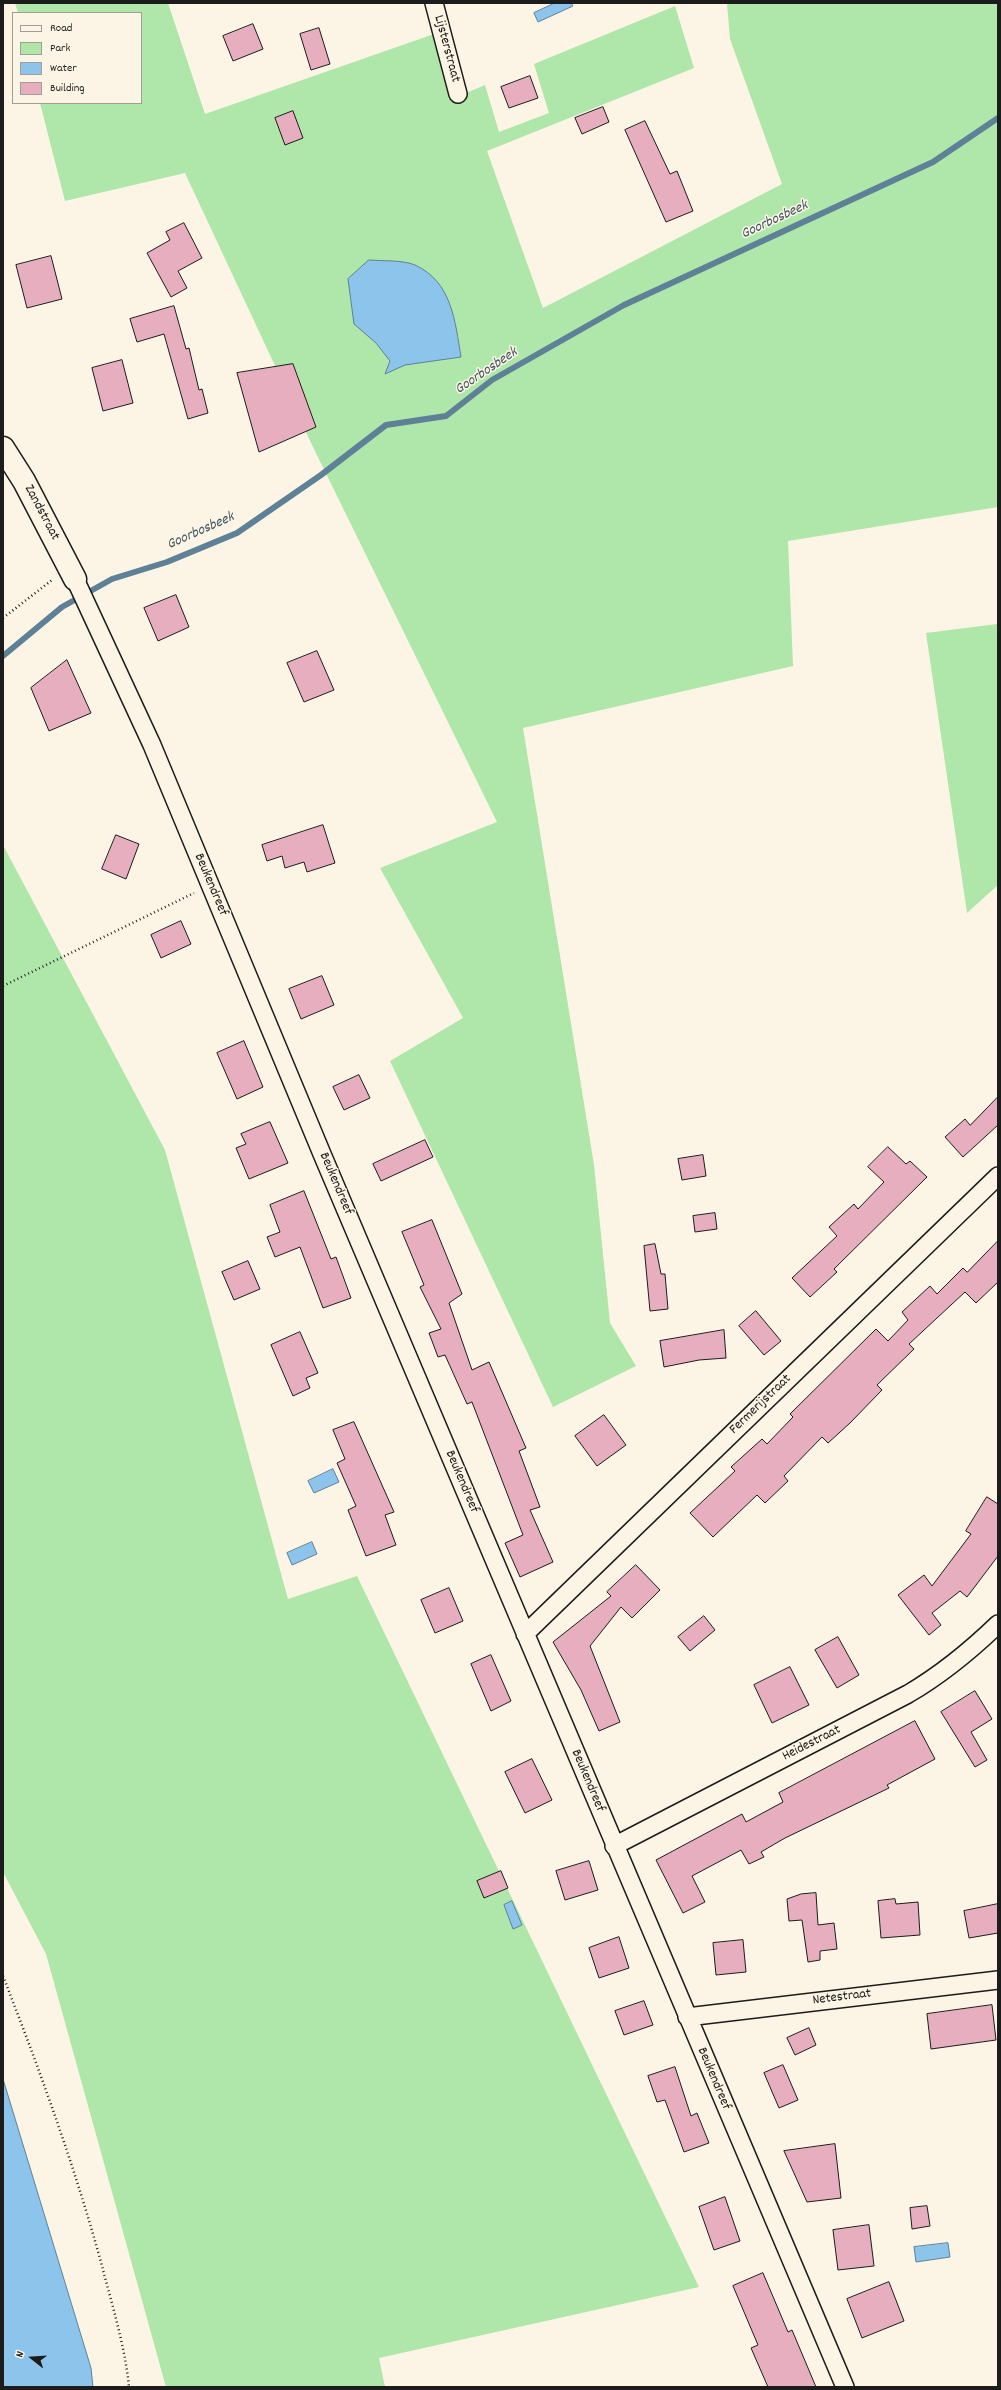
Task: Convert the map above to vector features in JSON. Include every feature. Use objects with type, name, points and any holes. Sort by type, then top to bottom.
[{"type":"street","name":"Lijsterstraat","points":[[434,3],[458,94]]},
{"type":"street","name":"Zandstraat","points":[[3,448],[24,481],[72,573]]},
{"type":"street","name":"Beukendreef","points":[[72,573],[152,745],[614,1846],[845,2387]]},
{"type":"street","name":"Fermerijstraat","points":[[525,1634],[998,1176]]},
{"type":"street","name":"Heidestraat","points":[[614,1846],[908,1694],[936,1677],[966,1655],[998,1624]]},
{"type":"street","name":"Netestraat","points":[[687,2017],[998,1980]]},
{"type":"path","points":[[3,618],[72,573]]},
{"type":"path","points":[[3,986],[211,886]]},
{"type":"path","points":[[3,1976],[55,2117],[88,2216],[117,2322],[129,2387]]},
{"type":"green space","points":[[15,3],[168,3],[205,114],[434,34],[452,99],[485,85],[499,132],[549,113],[534,64],[675,6],[694,68],[487,151],[543,308],[782,184],[730,39],[727,3],[998,3],[998,507],[788,541],[793,666],[523,728],[594,1165],[610,1323],[636,1366],[553,1407],[390,1061],[463,1018],[380,868],[497,822],[312,445],[185,173],[65,201],[40,104],[142,104],[142,12],[18,12]]},
{"type":"green space","points":[[997,624],[998,885],[967,913],[926,633]]},
{"type":"green space","points":[[3,845],[165,1150],[288,1599],[357,1576],[699,2287],[379,2358],[385,2387],[166,2387],[46,1954],[3,1872]]},
{"type":"water","points":[[555,3],[571,3],[573,6],[538,22],[534,13]]},
{"type":"water","points":[[369,260],[410,263],[427,272],[437,281],[450,304],[454,317],[461,357],[405,365],[385,374],[390,361],[376,343],[354,324],[348,279]]},
{"type":"water","points":[[333,1469],[339,1482],[314,1493],[308,1481]]},
{"type":"water","points":[[312,1542],[317,1554],[292,1565],[287,1553]]},
{"type":"water","points":[[512,1901],[522,1925],[513,1929],[504,1905]]},
{"type":"water","points":[[3,2079],[91,2368],[93,2387],[3,2387]]},
{"type":"water","points":[[948,2243],[950,2257],[916,2262],[914,2247]]},
{"type":"building","points":[[253,24],[263,49],[233,61],[223,36]]},
{"type":"building","points":[[319,28],[330,64],[311,70],[300,34]]},
{"type":"building","points":[[530,76],[538,98],[509,108],[501,87]]},
{"type":"building","points":[[603,107],[609,122],[582,134],[575,118]]},
{"type":"building","points":[[293,111],[303,138],[285,145],[275,118]]},
{"type":"building","points":[[645,121],[670,174],[677,171],[693,211],[666,222],[625,130]]},
{"type":"building","points":[[184,223],[202,258],[178,271],[187,288],[171,297],[147,253],[170,240],[166,232]]},
{"type":"building","points":[[51,256],[62,299],[27,308],[16,265]]},
{"type":"building","points":[[174,306],[186,349],[189,348],[199,390],[202,389],[208,413],[188,419],[164,334],[137,342],[130,319]]},
{"type":"building","points":[[122,360],[133,403],[103,411],[92,368]]},
{"type":"building","points":[[293,364],[316,427],[259,452],[237,373]]},
{"type":"building","points":[[176,595],[189,627],[158,641],[144,608]]},
{"type":"building","points":[[317,651],[334,690],[304,702],[287,663]]},
{"type":"building","points":[[67,660],[91,713],[49,731],[31,688]]},
{"type":"building","points":[[323,825],[335,863],[307,872],[304,862],[285,868],[282,856],[267,861],[262,845]]},
{"type":"building","points":[[116,835],[139,844],[126,879],[102,869]]},
{"type":"building","points":[[181,921],[191,944],[161,958],[151,935]]},
{"type":"building","points":[[322,976],[334,1005],[301,1019],[289,989]]},
{"type":"building","points":[[244,1041],[263,1087],[237,1099],[217,1053]]},
{"type":"building","points":[[359,1075],[370,1098],[344,1110],[333,1087]]},
{"type":"building","points":[[998,1097],[998,1125],[963,1157],[945,1137],[965,1119],[970,1125]]},
{"type":"building","points":[[270,1122],[288,1163],[249,1179],[236,1148],[246,1144],[241,1134]]},
{"type":"building","points":[[425,1140],[433,1157],[381,1181],[373,1164]]},
{"type":"building","points":[[888,1147],[906,1164],[910,1161],[927,1177],[834,1269],[837,1272],[810,1297],[792,1278],[837,1236],[829,1227],[854,1204],[858,1209],[884,1182],[868,1167]]},
{"type":"building","points":[[703,1155],[706,1176],[682,1180],[678,1159]]},
{"type":"building","points":[[304,1191],[331,1259],[336,1257],[351,1298],[323,1308],[300,1247],[275,1257],[267,1237],[280,1232],[270,1205]]},
{"type":"building","points":[[715,1213],[717,1229],[695,1232],[693,1216]]},
{"type":"building","points":[[432,1220],[462,1294],[449,1303],[472,1370],[489,1362],[526,1448],[519,1451],[540,1507],[530,1510],[553,1562],[520,1577],[505,1543],[523,1535],[472,1402],[467,1404],[445,1355],[438,1357],[429,1333],[441,1329],[420,1287],[424,1285],[402,1232]]},
{"type":"building","points":[[998,1241],[998,1282],[976,1303],[965,1292],[909,1344],[914,1349],[877,1385],[882,1390],[828,1443],[822,1437],[784,1476],[788,1481],[765,1503],[757,1495],[713,1537],[690,1513],[735,1471],[731,1467],[762,1439],[767,1444],[793,1417],[790,1414],[876,1329],[888,1341],[908,1320],[902,1312],[930,1286],[937,1294],[963,1268],[967,1272]]},
{"type":"building","points":[[655,1244],[661,1274],[665,1274],[668,1309],[650,1311],[644,1246]]},
{"type":"building","points":[[248,1261],[260,1289],[234,1300],[222,1272]]},
{"type":"building","points":[[756,1311],[781,1341],[764,1355],[739,1326]]},
{"type":"building","points":[[724,1330],[726,1358],[699,1360],[664,1367],[660,1341]]},
{"type":"building","points":[[300,1332],[318,1373],[306,1378],[310,1388],[293,1396],[271,1345]]},
{"type":"building","points":[[604,1415],[626,1445],[597,1466],[575,1436]]},
{"type":"building","points":[[354,1422],[394,1512],[385,1515],[396,1545],[366,1556],[348,1510],[356,1506],[337,1463],[345,1459],[333,1430]]},
{"type":"building","points":[[987,1497],[998,1504],[998,1556],[967,1597],[960,1591],[932,1613],[941,1625],[929,1635],[898,1595],[924,1575],[932,1586],[971,1534],[966,1531]]},
{"type":"building","points":[[636,1565],[660,1590],[632,1618],[621,1607],[590,1646],[620,1722],[599,1731],[581,1690],[553,1642],[611,1596],[607,1592]]},
{"type":"building","points":[[449,1588],[463,1621],[435,1633],[421,1600]]},
{"type":"building","points":[[704,1616],[715,1630],[690,1651],[678,1637]]},
{"type":"building","points":[[838,1637],[859,1675],[837,1688],[815,1650]]},
{"type":"building","points":[[491,1655],[511,1701],[491,1711],[471,1664]]},
{"type":"building","points":[[790,1667],[809,1705],[772,1723],[754,1685]]},
{"type":"building","points":[[975,1691],[992,1719],[971,1732],[987,1760],[975,1767],[941,1712]]},
{"type":"building","points":[[915,1721],[935,1759],[887,1785],[889,1788],[785,1838],[761,1852],[764,1857],[749,1864],[741,1850],[692,1876],[705,1902],[683,1913],[656,1860],[742,1814],[746,1822],[783,1802],[779,1793]]},
{"type":"building","points":[[532,1759],[552,1800],[525,1813],[505,1772]]},
{"type":"building","points":[[589,1861],[598,1890],[565,1900],[556,1871]]},
{"type":"building","points":[[501,1871],[508,1888],[484,1898],[477,1881]]},
{"type":"building","points":[[816,1893],[818,1925],[834,1923],[837,1949],[820,1951],[820,1960],[808,1962],[802,1920],[789,1921],[787,1899],[801,1894]]},
{"type":"building","points":[[895,1899],[896,1904],[918,1902],[920,1935],[881,1938],[878,1901]]},
{"type":"building","points":[[998,1904],[998,1933],[969,1938],[964,1911]]},
{"type":"building","points":[[619,1937],[629,1968],[599,1978],[589,1948]]},
{"type":"building","points":[[743,1940],[746,1972],[716,1975],[713,1943]]},
{"type":"building","points":[[644,2001],[653,2025],[624,2035],[615,2011]]},
{"type":"building","points":[[992,2005],[996,2040],[931,2049],[927,2014]]},
{"type":"building","points":[[809,2028],[816,2045],[795,2055],[787,2038]]},
{"type":"building","points":[[783,2065],[798,2100],[779,2108],[764,2073]]},
{"type":"building","points":[[675,2067],[691,2116],[697,2113],[709,2143],[684,2152],[665,2100],[657,2102],[648,2076]]},
{"type":"building","points":[[835,2144],[841,2198],[807,2202],[784,2151]]},
{"type":"building","points":[[725,2197],[740,2241],[714,2250],[699,2207]]},
{"type":"building","points":[[927,2206],[930,2226],[912,2229],[910,2208]]},
{"type":"building","points":[[869,2225],[874,2266],[838,2270],[833,2230]]},
{"type":"building","points":[[763,2273],[788,2332],[792,2330],[816,2387],[768,2387],[751,2348],[758,2345],[733,2286]]},
{"type":"building","points":[[889,2282],[904,2321],[862,2338],[847,2299]]},
{"type":"waterway","name":"Goorbosbeek","points":[[3,656],[62,607],[112,579],[167,562],[237,533],[321,475],[386,425],[446,416],[492,380],[624,305],[933,162],[998,118]]}]
